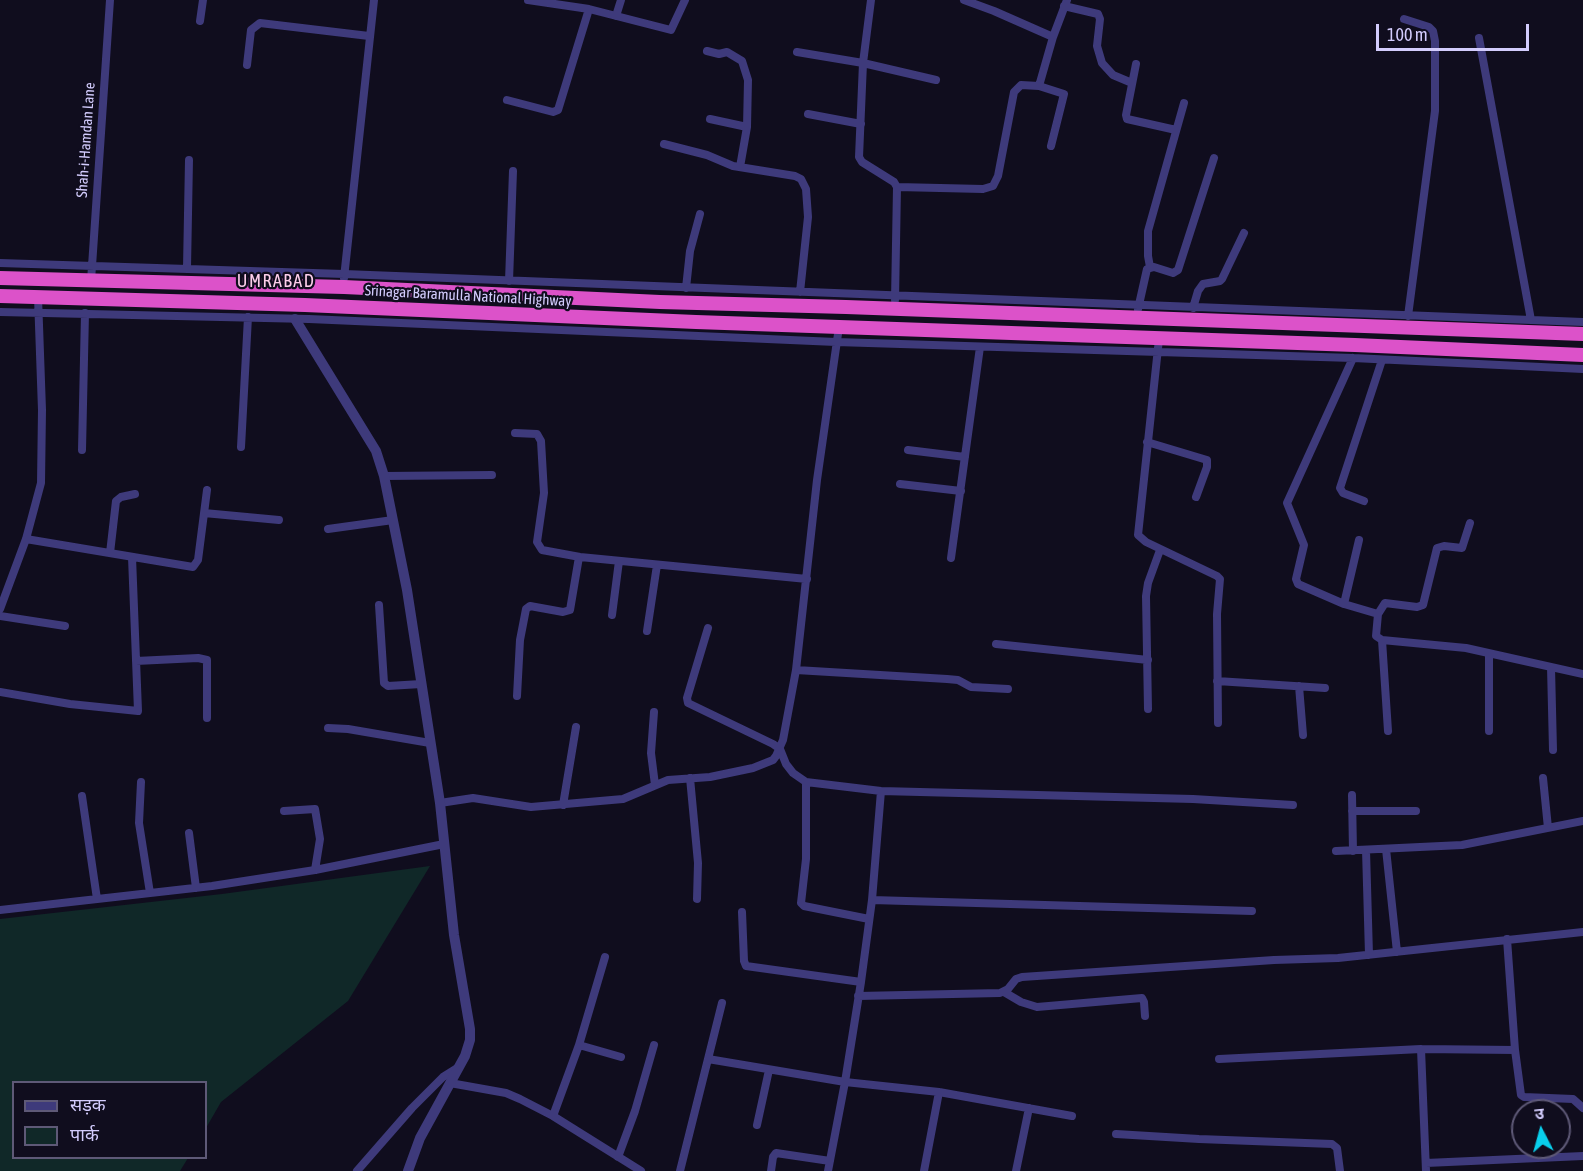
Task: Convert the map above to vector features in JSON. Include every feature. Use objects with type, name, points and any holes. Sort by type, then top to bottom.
[{"type":"highway","points":[[0,278],[91,281],[344,281],[660,302],[895,302],[1137,312],[1418,329],[1583,334]]},
{"type":"highway","name":"Srinagar Baramulla National Highway","points":[[0,296],[305,305],[489,320],[934,330],[1158,346],[1417,348],[1583,355]]},
{"type":"highway","points":[[1417,348],[1418,329]]},
{"type":"street","name":"Shah-i-Hamdan Lane","points":[[91,281],[110,0]]},
{"type":"street","points":[[200,21],[204,0]]},
{"type":"street","points":[[344,281],[374,0]]},
{"type":"street","points":[[528,0],[589,9],[670,30],[685,0]]},
{"type":"street","points":[[616,16],[621,0]]},
{"type":"street","points":[[0,263],[188,268],[344,281],[509,281],[800,292],[895,302],[897,187],[894,182],[860,159],[863,63],[871,0]]},
{"type":"street","points":[[964,0],[1053,37]]},
{"type":"street","points":[[1039,86],[1065,3],[1098,14],[1100,19],[1097,46],[1102,63],[1113,75],[1132,83]]},
{"type":"street","points":[[507,100],[553,112],[558,110],[589,9]]},
{"type":"street","points":[[1404,19],[1429,27],[1433,31],[1435,41],[1435,111],[1408,316]]},
{"type":"street","points":[[247,65],[251,30],[260,23],[369,36]]},
{"type":"street","points":[[1479,38],[1531,320]]},
{"type":"street","points":[[707,51],[719,54],[727,52],[742,61],[748,80],[747,127],[740,167]]},
{"type":"street","points":[[797,52],[863,63],[936,80]]},
{"type":"street","points":[[1136,64],[1127,119],[1176,130]]},
{"type":"street","points":[[897,187],[983,189],[993,186],[1000,166],[1014,92],[1021,85],[1061,91],[1065,96],[1051,146]]},
{"type":"street","points":[[1150,267],[1148,231],[1184,103]]},
{"type":"street","points":[[808,114],[861,124]]},
{"type":"street","points":[[710,118],[747,127]]},
{"type":"street","points":[[664,144],[707,155],[733,166],[795,176],[801,179],[806,189],[808,217],[800,292]]},
{"type":"street","points":[[1150,267],[1173,273],[1178,271],[1214,158]]},
{"type":"street","points":[[188,268],[189,160]]},
{"type":"street","points":[[509,281],[513,171]]},
{"type":"street","points":[[686,288],[690,251],[700,214]]},
{"type":"street","points":[[1193,308],[1198,291],[1203,284],[1222,279],[1244,233]]},
{"type":"street","points":[[1150,267],[1144,277],[1137,312],[1193,308],[1583,322]]},
{"type":"street","points":[[0,609],[37,505],[41,477],[42,410],[38,297]]},
{"type":"street","points":[[0,312],[295,319],[489,320],[836,342],[980,347],[1158,346],[1138,535],[1161,550],[1220,579],[1217,614],[1218,723]]},
{"type":"street","points":[[82,450],[85,313]]},
{"type":"street","points":[[241,447],[248,317]]},
{"type":"street","points":[[295,319],[376,451],[384,476],[407,590],[440,803],[454,935],[470,1029],[468,1048],[420,1138],[408,1171]]},
{"type":"street","points":[[440,803],[473,798],[531,807],[623,799],[668,780],[710,777],[753,768],[773,760],[780,749],[796,670],[817,480],[839,327]]},
{"type":"street","points":[[951,558],[980,347]]},
{"type":"street","points":[[1212,347],[1382,360],[1583,369]]},
{"type":"street","points":[[1353,358],[1287,503],[1304,545],[1296,579],[1298,584],[1344,604],[1378,614]]},
{"type":"street","points":[[1364,501],[1343,493],[1341,486],[1382,360]]},
{"type":"street","points":[[515,433],[537,434],[541,441],[544,494],[537,536],[538,546],[549,553],[807,579]]},
{"type":"street","points":[[1147,442],[1207,460],[1207,467],[1196,497]]},
{"type":"street","points":[[908,450],[965,457]]},
{"type":"street","points":[[384,476],[492,475]]},
{"type":"street","points":[[900,484],[960,491]]},
{"type":"street","points":[[26,539],[195,566],[198,560],[207,490]]},
{"type":"street","points":[[110,553],[116,501],[120,497],[135,494]]},
{"type":"street","points":[[204,513],[279,520]]},
{"type":"street","points":[[328,529],[393,520]]},
{"type":"street","points":[[1470,522],[1462,548],[1442,546],[1437,548],[1423,605],[1417,607],[1385,603],[1378,614],[1376,636],[1382,640],[1456,646],[1583,674]]},
{"type":"street","points":[[1344,604],[1359,540]]},
{"type":"street","points":[[1148,709],[1146,596],[1148,583],[1161,550]]},
{"type":"street","points":[[0,692],[70,704],[138,711],[132,557]]},
{"type":"street","points":[[517,696],[520,640],[526,609],[530,606],[563,612],[570,610],[579,557]]},
{"type":"street","points":[[612,615],[619,561]]},
{"type":"street","points":[[647,631],[657,565]]},
{"type":"street","points":[[378,604],[384,683],[388,686],[421,684]]},
{"type":"street","points":[[0,616],[65,626]]},
{"type":"street","points":[[708,628],[687,698],[688,703],[773,744],[780,749],[786,764],[793,773],[806,782],[881,791],[1193,799],[1293,805]]},
{"type":"street","points":[[1382,640],[1388,731]]},
{"type":"street","points":[[996,644],[1148,660]]},
{"type":"street","points":[[1489,654],[1489,731]]},
{"type":"street","points":[[136,661],[198,658],[207,660],[207,718]]},
{"type":"street","points":[[1551,667],[1553,750]]},
{"type":"street","points":[[796,670],[956,680],[971,687],[1008,689]]},
{"type":"street","points":[[1217,681],[1325,688]]},
{"type":"street","points":[[1299,686],[1303,735]]},
{"type":"street","points":[[654,712],[651,753],[656,785]]},
{"type":"street","points":[[563,805],[576,727]]},
{"type":"street","points":[[328,728],[348,729],[430,743]]},
{"type":"street","points":[[690,778],[698,863],[697,899]]},
{"type":"street","points":[[1543,778],[1548,828]]},
{"type":"street","points":[[141,782],[139,823],[150,893]]},
{"type":"street","points":[[806,782],[806,859],[801,903],[804,906],[869,919]]},
{"type":"street","points":[[828,1171],[861,982],[872,900],[881,791]]},
{"type":"street","points":[[1352,795],[1353,850]]},
{"type":"street","points":[[82,796],[97,899]]},
{"type":"street","points":[[284,811],[315,809],[320,838],[315,870]]},
{"type":"street","points":[[1352,811],[1416,812]]},
{"type":"street","points":[[1336,851],[1462,845],[1583,821]]},
{"type":"street","points":[[189,833],[196,888]]},
{"type":"street","points":[[0,910],[196,888],[315,870],[444,844]]},
{"type":"street","points":[[1386,849],[1396,952]]},
{"type":"street","points":[[1366,850],[1369,955]]},
{"type":"street","points":[[872,900],[1252,911]]},
{"type":"street","points":[[742,912],[744,961],[747,966],[861,982]]},
{"type":"street","points":[[1004,992],[1016,979],[1022,977],[1369,955],[1583,932]]},
{"type":"street","points":[[1507,939],[1515,1050],[1522,1097],[1573,1099],[1583,1108]]},
{"type":"street","points":[[553,1116],[579,1045],[605,957]]},
{"type":"street","points":[[858,996],[1004,992],[1021,1002],[1037,1007],[1142,998],[1145,1016]]},
{"type":"street","points":[[680,1171],[722,1003]]},
{"type":"street","points":[[579,1045],[621,1057]]},
{"type":"street","points":[[618,1157],[635,1111],[654,1045]]},
{"type":"street","points":[[1219,1059],[1421,1049],[1515,1050]]},
{"type":"street","points":[[1421,1049],[1426,1167],[1583,1156]]},
{"type":"street","points":[[708,1059],[845,1082],[939,1092],[1072,1116]]},
{"type":"street","points":[[357,1171],[412,1108],[443,1077],[459,1067]]},
{"type":"street","points":[[757,1125],[769,1070]]},
{"type":"street","points":[[450,1083],[506,1093],[553,1116],[641,1171]]},
{"type":"street","points":[[924,1171],[939,1092]]},
{"type":"street","points":[[1016,1171],[1029,1108]]},
{"type":"street","points":[[1116,1134],[1332,1144],[1336,1146],[1340,1171]]},
{"type":"street","points":[[771,1171],[773,1157],[776,1153],[830,1161]]},
{"type":"green space","points":[[430,866],[348,1001],[221,1102],[207,1126],[207,1081],[12,1081],[12,1159],[187,1159],[180,1171],[0,1171],[0,919],[222,894]]},
{"type":"district","name":"UMRABAD","points":[[276,281]]}]
